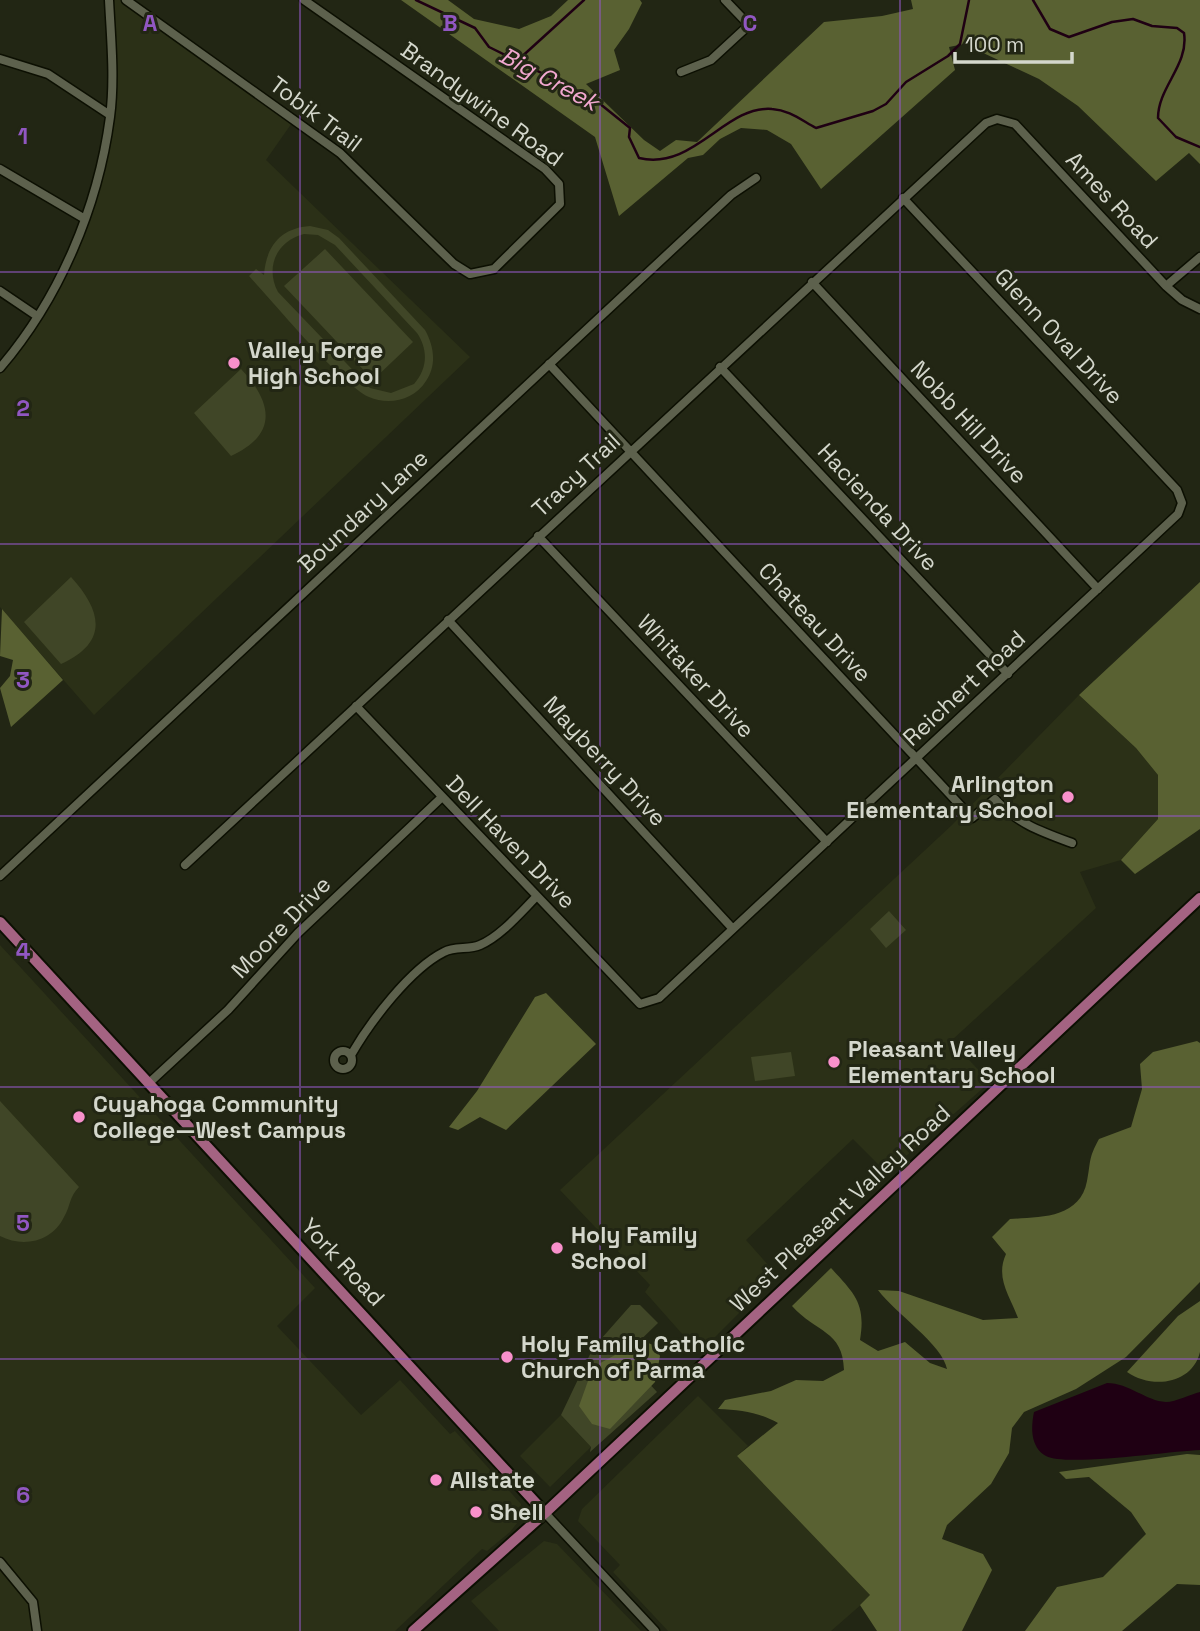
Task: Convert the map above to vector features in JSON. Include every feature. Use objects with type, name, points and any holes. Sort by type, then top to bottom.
[{"type":"main road","name":"West Pleasant Valley Road","points":[[413,1631],[545,1513],[1200,898]]},
{"type":"main road","name":"York Road","points":[[0,922],[545,1513]]},
{"type":"street","points":[[0,368],[37,316],[66,267],[85,219],[103,160],[110,114],[109,0]]},
{"type":"street","name":"Tobik Trail","points":[[126,0],[340,153],[454,264],[470,274]]},
{"type":"street","name":"Brandywine Road","points":[[304,0],[545,169],[559,184],[560,204],[543,223],[494,269],[470,274]]},
{"type":"street","points":[[681,72],[711,60],[749,24],[725,0]]},
{"type":"street","points":[[0,59],[48,74],[110,114]]},
{"type":"street","name":"Tracy Trail","points":[[186,865],[977,129],[996,119]]},
{"type":"street","name":"Ames Road","points":[[996,119],[1015,124],[1166,286],[1182,300],[1200,309]]},
{"type":"street","points":[[0,169],[85,219]]},
{"type":"street","name":"Boundary Lane","points":[[0,877],[731,195],[756,178]]},
{"type":"street","name":"Glenn Oval Drive","points":[[903,198],[1177,490],[1182,503]]},
{"type":"street","points":[[1166,286],[1200,257]]},
{"type":"street","name":"Nobb Hill Drive","points":[[812,282],[1098,589]]},
{"type":"street","points":[[0,290],[37,316]]},
{"type":"street","name":"Chateau Drive","points":[[549,364],[972,818],[995,799],[1009,815],[1032,828],[1072,843]]},
{"type":"street","name":"Hacienda Drive","points":[[720,368],[1008,674]]},
{"type":"street","name":"Reichert Road","points":[[640,1004],[659,998],[1178,514],[1182,503]]},
{"type":"street","name":"Whitaker Drive","points":[[538,536],[827,842]]},
{"type":"street","name":"Mayberry Drive","points":[[448,620],[733,929]]},
{"type":"street","name":"Dell Haven Drive","points":[[356,706],[640,1004]]},
{"type":"street","name":"Moore Drive","points":[[149,1083],[228,1010],[298,933],[441,798]]},
{"type":"street","points":[[351,1055],[381,1009],[436,956],[453,948],[471,948],[487,941],[537,896]]},
{"type":"street","name":"York Road","points":[[545,1513],[655,1631]]},
{"type":"street","points":[[0,1562],[33,1602],[37,1631]]},
{"type":"shaded area","name":"Valley Forge High School","points":[[109,0],[126,0],[294,120],[266,160],[470,357],[94,715],[0,607],[0,368],[37,316],[85,219],[110,114]]},
{"type":"shaded area","points":[[401,0],[448,0],[474,19],[519,29],[551,16],[568,0],[640,0],[642,3],[629,29],[614,50],[620,70],[586,84],[644,140],[660,151],[676,140],[697,142],[824,22],[882,16],[913,9],[911,0],[1200,0],[1200,164],[1189,153],[1156,181],[1078,106],[1039,79],[964,44],[949,47],[955,70],[821,189],[791,144],[767,130],[741,128],[720,139],[703,155],[688,158],[619,216],[595,137]]},
{"type":"shaded area","points":[[310,226],[328,230],[339,238],[425,330],[432,349],[432,369],[415,393],[400,400],[385,401],[369,397],[357,389],[325,360],[249,276],[256,269],[264,275],[268,256],[276,241],[299,228]],"holes":[[[304,234],[318,235],[335,245],[417,333],[425,358],[422,372],[414,384],[391,393],[370,388],[278,292],[274,283],[273,265],[280,249]]]},
{"type":"shaded area","points":[[325,249],[413,342],[373,380],[284,286]]},
{"type":"shaded area","points":[[241,369],[259,393],[266,417],[257,438],[231,456],[194,413]]},
{"type":"shaded area","points":[[71,577],[89,602],[96,625],[87,646],[61,664],[24,622]]},
{"type":"shaded area","points":[[1200,582],[1200,829],[1135,874],[1121,860],[1158,819],[1158,775],[1136,748],[1079,695]]},
{"type":"shaded area","points":[[2,609],[63,680],[11,727],[0,688],[10,676],[13,660],[0,656]]},
{"type":"shaded area","name":"Pleasant Valley Elementary School","points":[[1079,695],[1136,748],[1158,775],[1158,819],[1121,860],[1080,872],[1096,908],[951,1041],[990,1082],[887,1173],[853,1139],[746,1240],[777,1275],[699,1353],[645,1292],[650,1285],[560,1190],[952,825]]},
{"type":"shaded area","points":[[889,911],[906,930],[886,948],[870,929]]},
{"type":"shaded area","name":"Cuyahoga Community College—West Campus","points":[[0,945],[315,1288],[277,1326],[361,1415],[400,1380],[450,1434],[455,1431],[521,1504],[522,1517],[510,1532],[487,1551],[482,1549],[395,1631],[0,1631]]},
{"type":"shaded area","points":[[546,993],[596,1044],[506,1130],[480,1117],[458,1130],[449,1127],[477,1091],[535,997]]},
{"type":"shaded area","points":[[1197,1041],[1200,1043],[1200,1282],[1126,1357],[1076,1389],[1024,1412],[1012,1428],[1009,1453],[991,1484],[947,1525],[942,1539],[983,1554],[992,1570],[962,1631],[877,1631],[860,1605],[870,1595],[737,1456],[778,1423],[749,1412],[718,1409],[725,1400],[771,1391],[796,1380],[823,1381],[844,1370],[839,1347],[833,1339],[792,1306],[831,1268],[857,1300],[861,1317],[860,1340],[878,1351],[905,1342],[930,1363],[947,1369],[937,1350],[878,1290],[899,1291],[983,1320],[1018,1318],[1003,1279],[1006,1254],[992,1237],[1010,1219],[1057,1214],[1076,1203],[1083,1193],[1091,1156],[1099,1139],[1131,1127],[1142,1089],[1140,1064],[1153,1052]]},
{"type":"shaded area","points":[[791,1052],[795,1076],[755,1081],[751,1057]]},
{"type":"shaded area","points":[[0,1101],[79,1187],[59,1225],[45,1237],[36,1240],[18,1242],[0,1236]]},
{"type":"shaded area","points":[[1200,1301],[1200,1352],[1189,1371],[1170,1381],[1159,1382],[1147,1381],[1127,1372],[1178,1316]]},
{"type":"shaded area","points":[[631,1305],[640,1305],[658,1323],[624,1356],[657,1392],[590,1452],[591,1447],[561,1415],[593,1348]]},
{"type":"shaded area","points":[[635,1337],[655,1346],[660,1356],[655,1382],[610,1429],[592,1424],[579,1406],[593,1367],[615,1355]]},
{"type":"shaded area","points":[[1107,1383],[1166,1402],[1200,1392],[1200,1450],[1074,1460],[1057,1459],[1041,1452],[1034,1442],[1034,1412]]},
{"type":"shaded area","points":[[698,1396],[748,1446],[737,1456],[871,1596],[831,1631],[668,1631],[613,1572],[620,1565],[578,1521],[582,1509]]},
{"type":"shaded area","points":[[561,1415],[591,1447],[550,1487],[520,1456]]},
{"type":"shaded area","points":[[1187,1454],[1200,1455],[1200,1585],[1177,1584],[1122,1631],[1025,1631],[1057,1587],[1103,1577],[1146,1534],[1131,1512],[1089,1477],[1066,1479],[1059,1472]]},
{"type":"shaded area","points":[[544,1541],[557,1544],[641,1631],[499,1631],[471,1601]]},
{"type":"waterway","name":"Big Creek","points":[[416,0],[475,28],[489,47],[594,99],[630,128],[629,137],[639,158],[659,159],[693,147],[739,117],[755,110],[784,111],[816,128],[873,111],[886,104],[906,82],[948,56],[960,44],[969,0]]},
{"type":"waterway","points":[[517,61],[584,0]]},
{"type":"waterway","name":"Big Creek","points":[[1033,0],[1050,29],[1069,37],[1112,22],[1133,19],[1152,26],[1177,28],[1184,33],[1182,55],[1163,96],[1158,118],[1176,137],[1200,147]]},
{"type":"place","name":"Valley Forge High School","points":[[234,363]]},
{"type":"place","name":"Arlington Elementary School","points":[[1068,797]]},
{"type":"place","name":"Pleasant Valley Elementary School","points":[[834,1062]]},
{"type":"place","name":"Cuyahoga Community College—West Campus","points":[[79,1117]]},
{"type":"place","name":"Holy Family School","points":[[557,1248]]},
{"type":"place","name":"Holy Family Catholic Church of Parma","points":[[507,1357]]},
{"type":"place","name":"Allstate","points":[[436,1480]]},
{"type":"place","name":"Shell","points":[[476,1512]]}]
